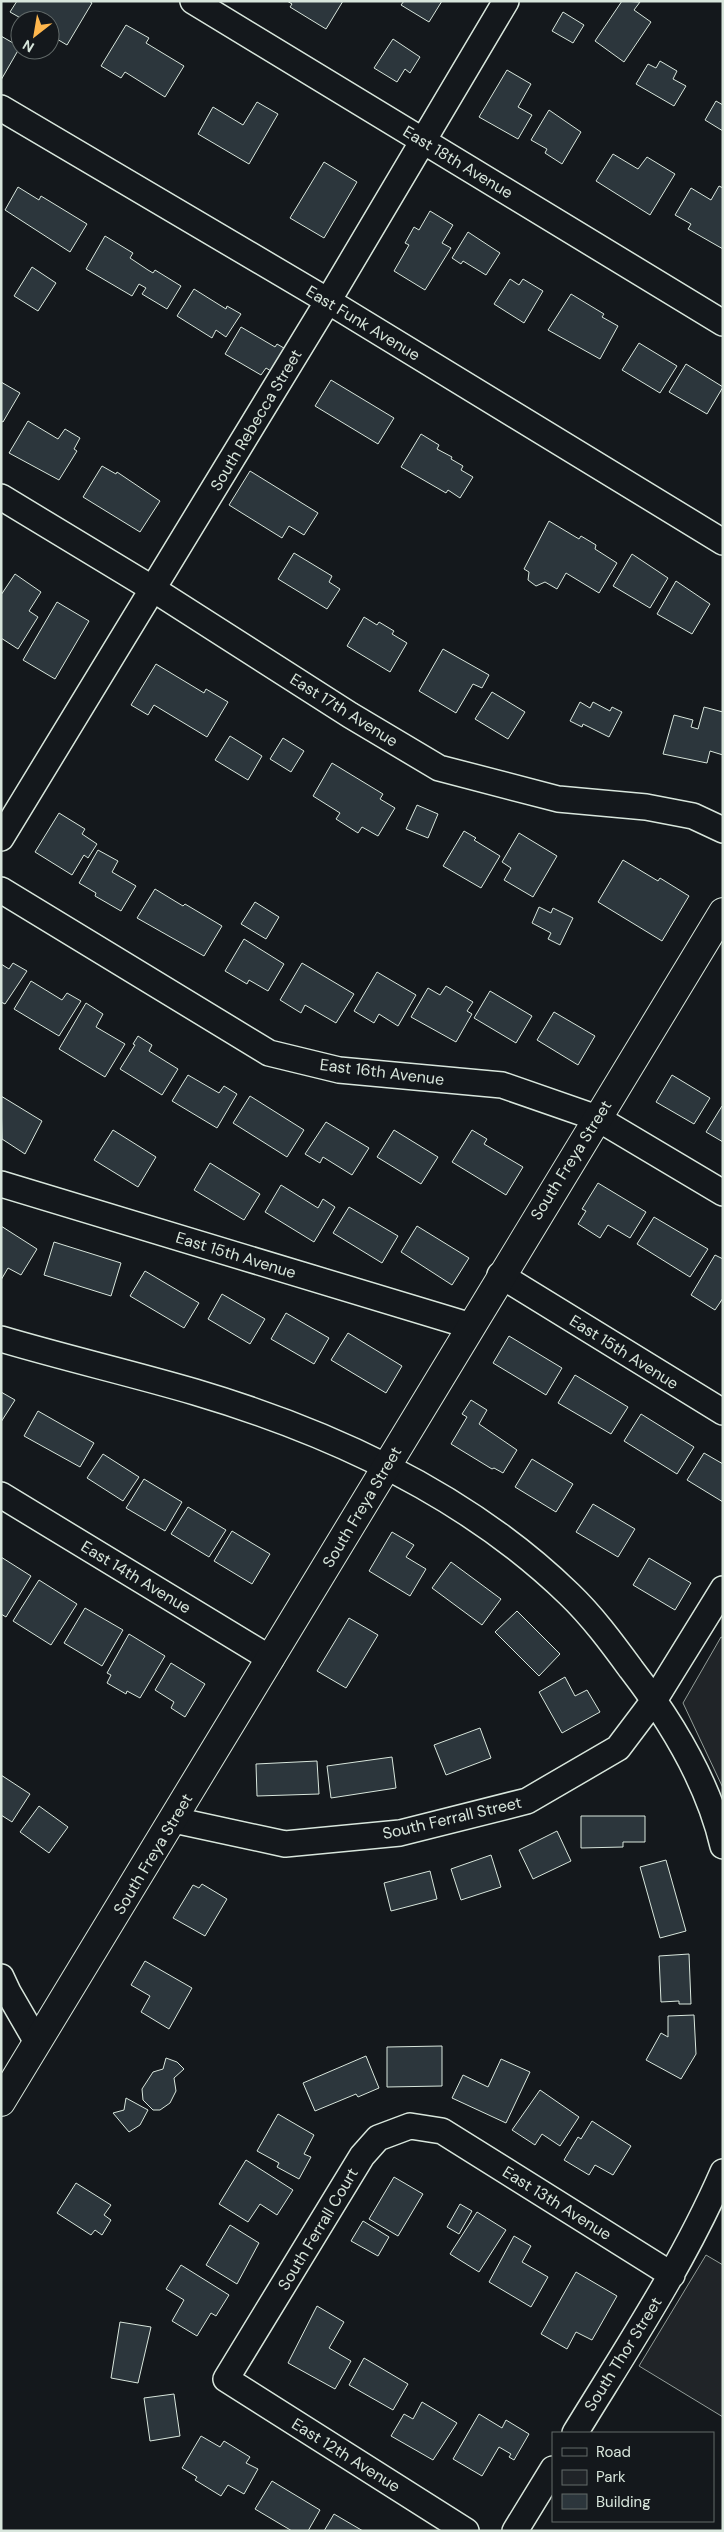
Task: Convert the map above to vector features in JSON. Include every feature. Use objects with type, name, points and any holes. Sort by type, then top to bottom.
[{"type":"main road","name":"South Freya Street","points":[[1,2102],[174,1820],[500,1275],[723,912]]},
{"type":"street","name":"East 18th Avenue","points":[[193,1],[723,323]]},
{"type":"street","name":"South Rebecca Street","points":[[1,838],[328,301],[506,1]]},
{"type":"street","name":"East Funk Avenue","points":[[1,108],[328,301],[723,542]]},
{"type":"street","name":"East 17th Avenue","points":[[1,497],[153,589],[350,715],[439,768],[558,800],[646,807],[693,816],[723,830]]},
{"type":"street","name":"East 16th Avenue","points":[[1,890],[269,1053],[338,1070],[502,1085],[598,1118],[723,1193]]},
{"type":"street","name":"East 15th Avenue","points":[[1,1184],[471,1326]]},
{"type":"street","name":"East 15th Avenue","points":[[500,1275],[723,1412]]},
{"type":"street","points":[[1,1339],[196,1392],[282,1422],[386,1466],[457,1506],[512,1544],[569,1594],[614,1646],[655,1699],[685,1750],[719,1830],[723,1846]]},
{"type":"street","name":"East 14th Avenue","points":[[1,1495],[271,1658]]},
{"type":"street","name":"South Ferrall Street","points":[[174,1820],[285,1844],[409,1831],[527,1801],[618,1748],[655,1699],[723,1589]]},
{"type":"street","points":[[1,1977],[37,2042]]},
{"type":"street","name":"South Ferrall Court","points":[[226,2379],[362,2156],[378,2138],[410,2126],[442,2131]]},
{"type":"street","name":"East 13th Avenue","points":[[442,2131],[672,2275]]},
{"type":"street","name":"South Thor Street","points":[[576,2432],[672,2275],[705,2213],[723,2172]]},
{"type":"street","name":"East 12th Avenue","points":[[226,2379],[466,2531]]},
{"type":"street","points":[[515,2531],[552,2471]]},
{"type":"green space","points":[[721,1637],[723,1638],[723,1788],[683,1703]]},
{"type":"green space","points":[[706,2255],[723,2265],[723,2417],[639,2366]]},
{"type":"building","points":[[17,1],[89,1],[92,3],[67,45],[60,41],[60,10],[11,10]]},
{"type":"building","points":[[287,1],[343,1],[326,29],[290,7],[292,4]]},
{"type":"building","points":[[404,1],[442,1],[429,22],[401,5]]},
{"type":"building","points":[[622,1],[640,2],[634,10],[651,22],[624,62],[595,41]]},
{"type":"building","points":[[563,12],[584,25],[573,43],[552,31]]},
{"type":"building","points":[[126,25],[149,38],[146,43],[184,66],[165,97],[125,72],[121,78],[101,66]]},
{"type":"building","points":[[1,36],[10,41],[10,60],[13,60],[1,80]]},
{"type":"building","points":[[393,39],[420,57],[410,73],[405,69],[397,82],[374,68]]},
{"type":"building","points":[[660,61],[677,71],[673,79],[686,86],[674,106],[636,84],[648,64],[656,68]]},
{"type":"building","points":[[507,70],[531,84],[518,107],[532,115],[518,139],[479,117]]},
{"type":"building","points":[[716,101],[723,105],[723,131],[705,120]]},
{"type":"building","points":[[257,102],[278,114],[249,164],[198,134],[213,107],[243,125]]},
{"type":"building","points":[[549,110],[581,132],[562,164],[545,153],[547,149],[531,140]]},
{"type":"building","points":[[613,154],[638,169],[647,157],[675,174],[650,215],[596,181]]},
{"type":"building","points":[[324,162],[357,182],[324,238],[290,218]]},
{"type":"building","points":[[719,186],[723,188],[723,249],[688,229],[691,224],[675,215],[691,188],[711,200]]},
{"type":"building","points":[[18,187],[39,200],[41,196],[87,224],[70,252],[5,210]]},
{"type":"building","points":[[430,211],[453,225],[442,243],[451,248],[425,290],[394,271],[409,245],[405,243],[414,227],[419,230]]},
{"type":"building","points":[[468,232],[500,253],[486,275],[463,261],[461,264],[452,258]]},
{"type":"building","points":[[105,236],[133,253],[130,258],[148,270],[153,273],[155,270],[181,286],[167,309],[142,294],[146,288],[139,284],[132,296],[86,269]]},
{"type":"building","points":[[32,267],[56,283],[38,311],[14,296]]},
{"type":"building","points":[[510,279],[519,285],[523,279],[543,291],[524,323],[494,304]]},
{"type":"building","points":[[194,289],[226,309],[227,306],[241,314],[226,337],[216,330],[212,338],[177,316]]},
{"type":"building","points":[[571,294],[604,314],[602,317],[618,326],[600,359],[548,330]]},
{"type":"building","points":[[241,327],[275,347],[277,344],[289,351],[276,374],[266,368],[261,375],[225,354]]},
{"type":"building","points":[[639,343],[677,366],[660,393],[622,370]]},
{"type":"building","points":[[686,364],[723,387],[707,414],[669,392]]},
{"type":"building","points":[[331,380],[394,418],[378,444],[315,406]]},
{"type":"building","points":[[1,382],[20,393],[3,422],[1,421]]},
{"type":"building","points":[[28,421],[58,439],[65,429],[80,438],[74,449],[77,451],[59,480],[9,453]]},
{"type":"building","points":[[421,434],[439,445],[437,449],[452,457],[451,459],[463,466],[461,470],[473,477],[460,498],[448,490],[446,493],[401,467]]},
{"type":"building","points":[[102,466],[116,474],[117,472],[160,501],[140,532],[83,497]]},
{"type":"building","points":[[250,471],[318,513],[304,535],[289,526],[282,538],[229,505]]},
{"type":"building","points":[[549,521],[579,539],[581,536],[596,545],[595,549],[617,563],[599,593],[566,573],[557,589],[545,582],[536,586],[528,580],[529,572],[524,569]]},
{"type":"building","points":[[294,553],[332,576],[329,582],[340,589],[327,609],[278,579]]},
{"type":"building","points":[[632,554],[668,578],[650,608],[613,586]]},
{"type":"building","points":[[15,574],[41,592],[29,611],[38,617],[18,649],[1,638],[1,595]]},
{"type":"building","points":[[676,581],[710,604],[692,634],[657,614]]},
{"type":"building","points":[[57,602],[89,621],[55,679],[23,660]]},
{"type":"building","points":[[364,617],[377,625],[379,622],[394,631],[392,634],[407,643],[390,672],[347,646]]},
{"type":"building","points":[[443,649],[489,675],[482,688],[473,684],[456,713],[419,691]]},
{"type":"building","points":[[156,664],[204,693],[206,689],[228,702],[207,737],[154,705],[148,715],[131,705]]},
{"type":"building","points":[[492,692],[525,712],[508,739],[475,719]]},
{"type":"building","points":[[580,702],[590,708],[593,702],[610,711],[612,707],[622,712],[609,737],[583,724],[582,727],[570,721]]},
{"type":"building","points":[[704,707],[723,712],[723,755],[710,751],[707,763],[663,754],[674,715],[693,720],[691,727],[698,729]]},
{"type":"building","points":[[230,736],[262,756],[248,780],[215,760]]},
{"type":"building","points":[[283,738],[304,751],[291,772],[270,759]]},
{"type":"building","points":[[332,763],[383,794],[380,799],[395,808],[378,836],[362,827],[358,833],[336,819],[340,813],[313,796]]},
{"type":"building","points":[[417,805],[438,814],[428,838],[406,829]]},
{"type":"building","points":[[59,813],[85,829],[82,834],[97,844],[88,858],[84,855],[72,875],[35,852]]},
{"type":"building","points":[[464,831],[476,838],[474,840],[500,856],[481,888],[443,866]]},
{"type":"building","points":[[519,833],[557,856],[533,897],[504,880],[511,868],[502,862]]},
{"type":"building","points":[[98,850],[118,861],[112,872],[136,886],[121,911],[95,896],[96,893],[79,883]]},
{"type":"building","points":[[623,860],[658,881],[660,878],[689,896],[662,941],[598,902]]},
{"type":"building","points":[[155,889],[222,926],[204,956],[137,918]]},
{"type":"building","points":[[255,902],[279,917],[266,939],[241,924]]},
{"type":"building","points":[[539,907],[551,913],[553,908],[573,918],[560,945],[548,939],[551,933],[532,923]]},
{"type":"building","points":[[244,939],[284,964],[268,991],[249,980],[247,984],[225,971]]},
{"type":"building","points":[[13,963],[27,971],[5,1004],[1,1002],[1,964],[9,969]]},
{"type":"building","points":[[302,963],[354,994],[336,1023],[305,1005],[301,1013],[280,1000]]},
{"type":"building","points":[[377,972],[416,995],[398,1026],[379,1014],[374,1023],[354,1011]]},
{"type":"building","points":[[31,981],[62,1000],[67,993],[81,1001],[59,1036],[14,1009]]},
{"type":"building","points":[[446,986],[473,1002],[467,1011],[472,1014],[456,1042],[411,1017],[428,988],[440,995]]},
{"type":"building","points":[[490,991],[532,1016],[516,1043],[474,1018]]},
{"type":"building","points":[[86,1003],[103,1014],[96,1027],[125,1044],[105,1077],[59,1049]]},
{"type":"building","points":[[554,1012],[595,1036],[578,1065],[537,1040]]},
{"type":"building","points":[[138,1036],[152,1045],[149,1051],[178,1069],[162,1095],[120,1069],[135,1045],[133,1044]]},
{"type":"building","points":[[188,1075],[219,1093],[224,1086],[237,1094],[217,1128],[172,1101]]},
{"type":"building","points":[[672,1075],[710,1098],[694,1124],[656,1102]]},
{"type":"building","points":[[1,1096],[42,1121],[25,1154],[2,1139]]},
{"type":"building","points":[[250,1096],[304,1130],[287,1157],[233,1123]]},
{"type":"building","points":[[723,1106],[723,1142],[706,1132]]},
{"type":"building","points":[[326,1122],[369,1148],[352,1175],[323,1157],[320,1163],[305,1154]]},
{"type":"building","points":[[113,1130],[156,1157],[138,1187],[94,1160]]},
{"type":"building","points":[[394,1130],[438,1157],[421,1184],[377,1157]]},
{"type":"building","points":[[472,1130],[487,1139],[484,1144],[523,1167],[506,1195],[452,1162]]},
{"type":"building","points":[[210,1163],[260,1194],[244,1220],[194,1190]]},
{"type":"building","points":[[598,1183],[646,1212],[630,1238],[608,1225],[600,1238],[578,1224],[586,1211],[582,1209]]},
{"type":"building","points":[[281,1185],[318,1208],[323,1199],[335,1207],[314,1242],[265,1212]]},
{"type":"building","points":[[349,1207],[398,1236],[382,1263],[333,1233]]},
{"type":"building","points":[[654,1217],[708,1249],[690,1277],[637,1244]]},
{"type":"building","points":[[1,1226],[37,1249],[21,1275],[8,1268],[1,1280]]},
{"type":"building","points":[[417,1226],[469,1258],[452,1285],[401,1252]]},
{"type":"building","points":[[54,1242],[121,1263],[111,1296],[44,1275]]},
{"type":"building","points":[[715,1255],[723,1259],[723,1298],[715,1310],[691,1295]]},
{"type":"building","points":[[145,1271],[199,1303],[184,1328],[130,1296]]},
{"type":"building","points":[[222,1294],[265,1319],[250,1344],[208,1319]]},
{"type":"building","points":[[286,1313],[329,1338],[314,1364],[271,1339]]},
{"type":"building","points":[[348,1333],[402,1366],[386,1393],[331,1360]]},
{"type":"building","points":[[509,1336],[562,1368],[546,1395],[493,1363]]},
{"type":"building","points":[[575,1375],[628,1407],[611,1434],[558,1403]]},
{"type":"building","points":[[1,1392],[15,1400],[1,1422]]},
{"type":"building","points":[[471,1400],[487,1410],[479,1424],[517,1450],[503,1473],[494,1468],[492,1469],[451,1444],[467,1417],[462,1414]]},
{"type":"building","points":[[38,1411],[94,1443],[80,1467],[24,1436]]},
{"type":"building","points":[[641,1414],[694,1447],[677,1474],[624,1441]]},
{"type":"building","points":[[704,1453],[723,1464],[723,1502],[687,1480]]},
{"type":"building","points":[[103,1454],[139,1477],[123,1501],[87,1478]]},
{"type":"building","points":[[532,1459],[573,1484],[556,1512],[515,1487]]},
{"type":"building","points":[[144,1479],[182,1502],[165,1531],[126,1508]]},
{"type":"building","points":[[593,1504],[635,1529],[618,1557],[576,1532]]},
{"type":"building","points":[[188,1507],[226,1530],[209,1557],[171,1534]]},
{"type":"building","points":[[232,1531],[270,1554],[252,1584],[214,1561]]},
{"type":"building","points":[[392,1532],[414,1545],[406,1557],[426,1569],[410,1596],[369,1571]]},
{"type":"building","points":[[1,1557],[31,1576],[6,1617],[1,1614]]},
{"type":"building","points":[[649,1558],[691,1583],[675,1610],[633,1585]]},
{"type":"building","points":[[451,1562],[501,1599],[482,1625],[432,1588]]},
{"type":"building","points":[[39,1580],[77,1604],[51,1645],[13,1621]]},
{"type":"building","points":[[85,1608],[123,1630],[102,1666],[64,1643]]},
{"type":"building","points":[[517,1611],[560,1654],[539,1676],[495,1632]]},
{"type":"building","points":[[349,1618],[378,1635],[346,1688],[317,1671]]},
{"type":"building","points":[[129,1634],[165,1656],[140,1698],[127,1691],[126,1694],[107,1683],[111,1675],[107,1673]]},
{"type":"building","points":[[171,1663],[205,1684],[185,1717],[171,1708],[174,1702],[155,1690]]},
{"type":"building","points":[[565,1677],[575,1696],[587,1690],[600,1712],[562,1733],[539,1692]]},
{"type":"building","points":[[480,1728],[491,1758],[446,1775],[434,1745]]},
{"type":"building","points":[[392,1757],[396,1788],[331,1798],[327,1766]]},
{"type":"building","points":[[317,1761],[319,1794],[257,1796],[256,1764]]},
{"type":"building","points":[[1,1775],[30,1794],[12,1822],[1,1815]]},
{"type":"building","points":[[39,1806],[68,1827],[49,1853],[20,1832]]},
{"type":"building","points":[[581,1816],[645,1816],[645,1842],[623,1842],[623,1847],[581,1848]]},
{"type":"building","points":[[557,1831],[571,1861],[533,1879],[519,1850]]},
{"type":"building","points":[[491,1855],[501,1887],[461,1900],[451,1869]]},
{"type":"building","points":[[666,1860],[686,1931],[660,1938],[640,1867]]},
{"type":"building","points":[[430,1871],[437,1899],[391,1911],[384,1883]]},
{"type":"building","points":[[202,1884],[227,1899],[205,1936],[173,1918],[193,1885],[199,1888]]},
{"type":"building","points":[[689,1954],[691,2004],[679,2004],[679,2001],[661,2002],[659,1956]]},
{"type":"building","points":[[145,1961],[192,1988],[169,2029],[141,2012],[150,1996],[131,1985]]},
{"type":"building","points":[[694,2015],[696,2054],[681,2079],[646,2060],[661,2033],[668,2037],[668,2016]]},
{"type":"building","points":[[442,2046],[442,2086],[387,2087],[387,2047]]},
{"type":"building","points":[[366,2056],[379,2088],[358,2097],[356,2094],[315,2111],[303,2083]]},
{"type":"building","points":[[166,2058],[177,2062],[184,2069],[174,2078],[176,2091],[170,2103],[160,2110],[153,2110],[143,2100],[142,2089],[153,2072],[163,2069]]},
{"type":"building","points":[[501,2059],[530,2072],[506,2123],[452,2098],[463,2075],[488,2087]]},
{"type":"building","points":[[540,2090],[579,2117],[560,2146],[542,2134],[535,2145],[512,2130]]},
{"type":"building","points":[[126,2098],[148,2110],[140,2125],[129,2132],[113,2113],[124,2110]]},
{"type":"building","points":[[278,2114],[314,2135],[304,2154],[311,2157],[299,2179],[277,2167],[279,2163],[257,2151]]},
{"type":"building","points":[[592,2121],[631,2146],[613,2175],[595,2165],[589,2175],[564,2160],[578,2137],[581,2139]]},
{"type":"building","points":[[246,2160],[293,2190],[277,2215],[260,2204],[248,2222],[219,2204]]},
{"type":"building","points":[[394,2177],[423,2194],[398,2236],[369,2219]]},
{"type":"building","points":[[76,2183],[111,2205],[104,2215],[111,2220],[102,2235],[95,2230],[91,2235],[57,2213]]},
{"type":"building","points":[[460,2204],[472,2211],[459,2234],[447,2227]]},
{"type":"building","points":[[477,2212],[506,2230],[479,2272],[450,2254]]},
{"type":"building","points":[[363,2221],[389,2237],[378,2256],[351,2241]]},
{"type":"building","points":[[230,2225],[259,2243],[237,2284],[206,2265]]},
{"type":"building","points":[[514,2236],[531,2246],[522,2262],[548,2277],[531,2307],[489,2282]]},
{"type":"building","points":[[181,2265],[229,2295],[216,2316],[211,2313],[197,2336],[172,2321],[184,2300],[166,2289]]},
{"type":"building","points":[[576,2272],[617,2296],[592,2340],[576,2332],[567,2349],[541,2334]]},
{"type":"building","points":[[317,2306],[344,2322],[329,2348],[351,2361],[335,2389],[288,2363]]},
{"type":"building","points":[[120,2322],[151,2327],[138,2383],[111,2378]]},
{"type":"building","points":[[364,2358],[408,2384],[393,2410],[349,2385]]},
{"type":"building","points":[[174,2394],[180,2436],[150,2441],[144,2398]]},
{"type":"building","points":[[422,2402],[457,2423],[433,2460],[391,2436],[404,2414],[413,2419]]},
{"type":"building","points":[[479,2414],[502,2428],[506,2420],[529,2434],[514,2460],[509,2457],[511,2454],[499,2447],[482,2476],[453,2459]]},
{"type":"building","points":[[201,2436],[220,2447],[224,2441],[250,2457],[246,2463],[258,2469],[244,2494],[228,2485],[221,2496],[195,2480],[197,2477],[182,2468]]},
{"type":"building","points":[[272,2481],[320,2510],[308,2531],[292,2531],[255,2509]]},
{"type":"building","points":[[334,2514],[363,2531],[324,2531]]}]
